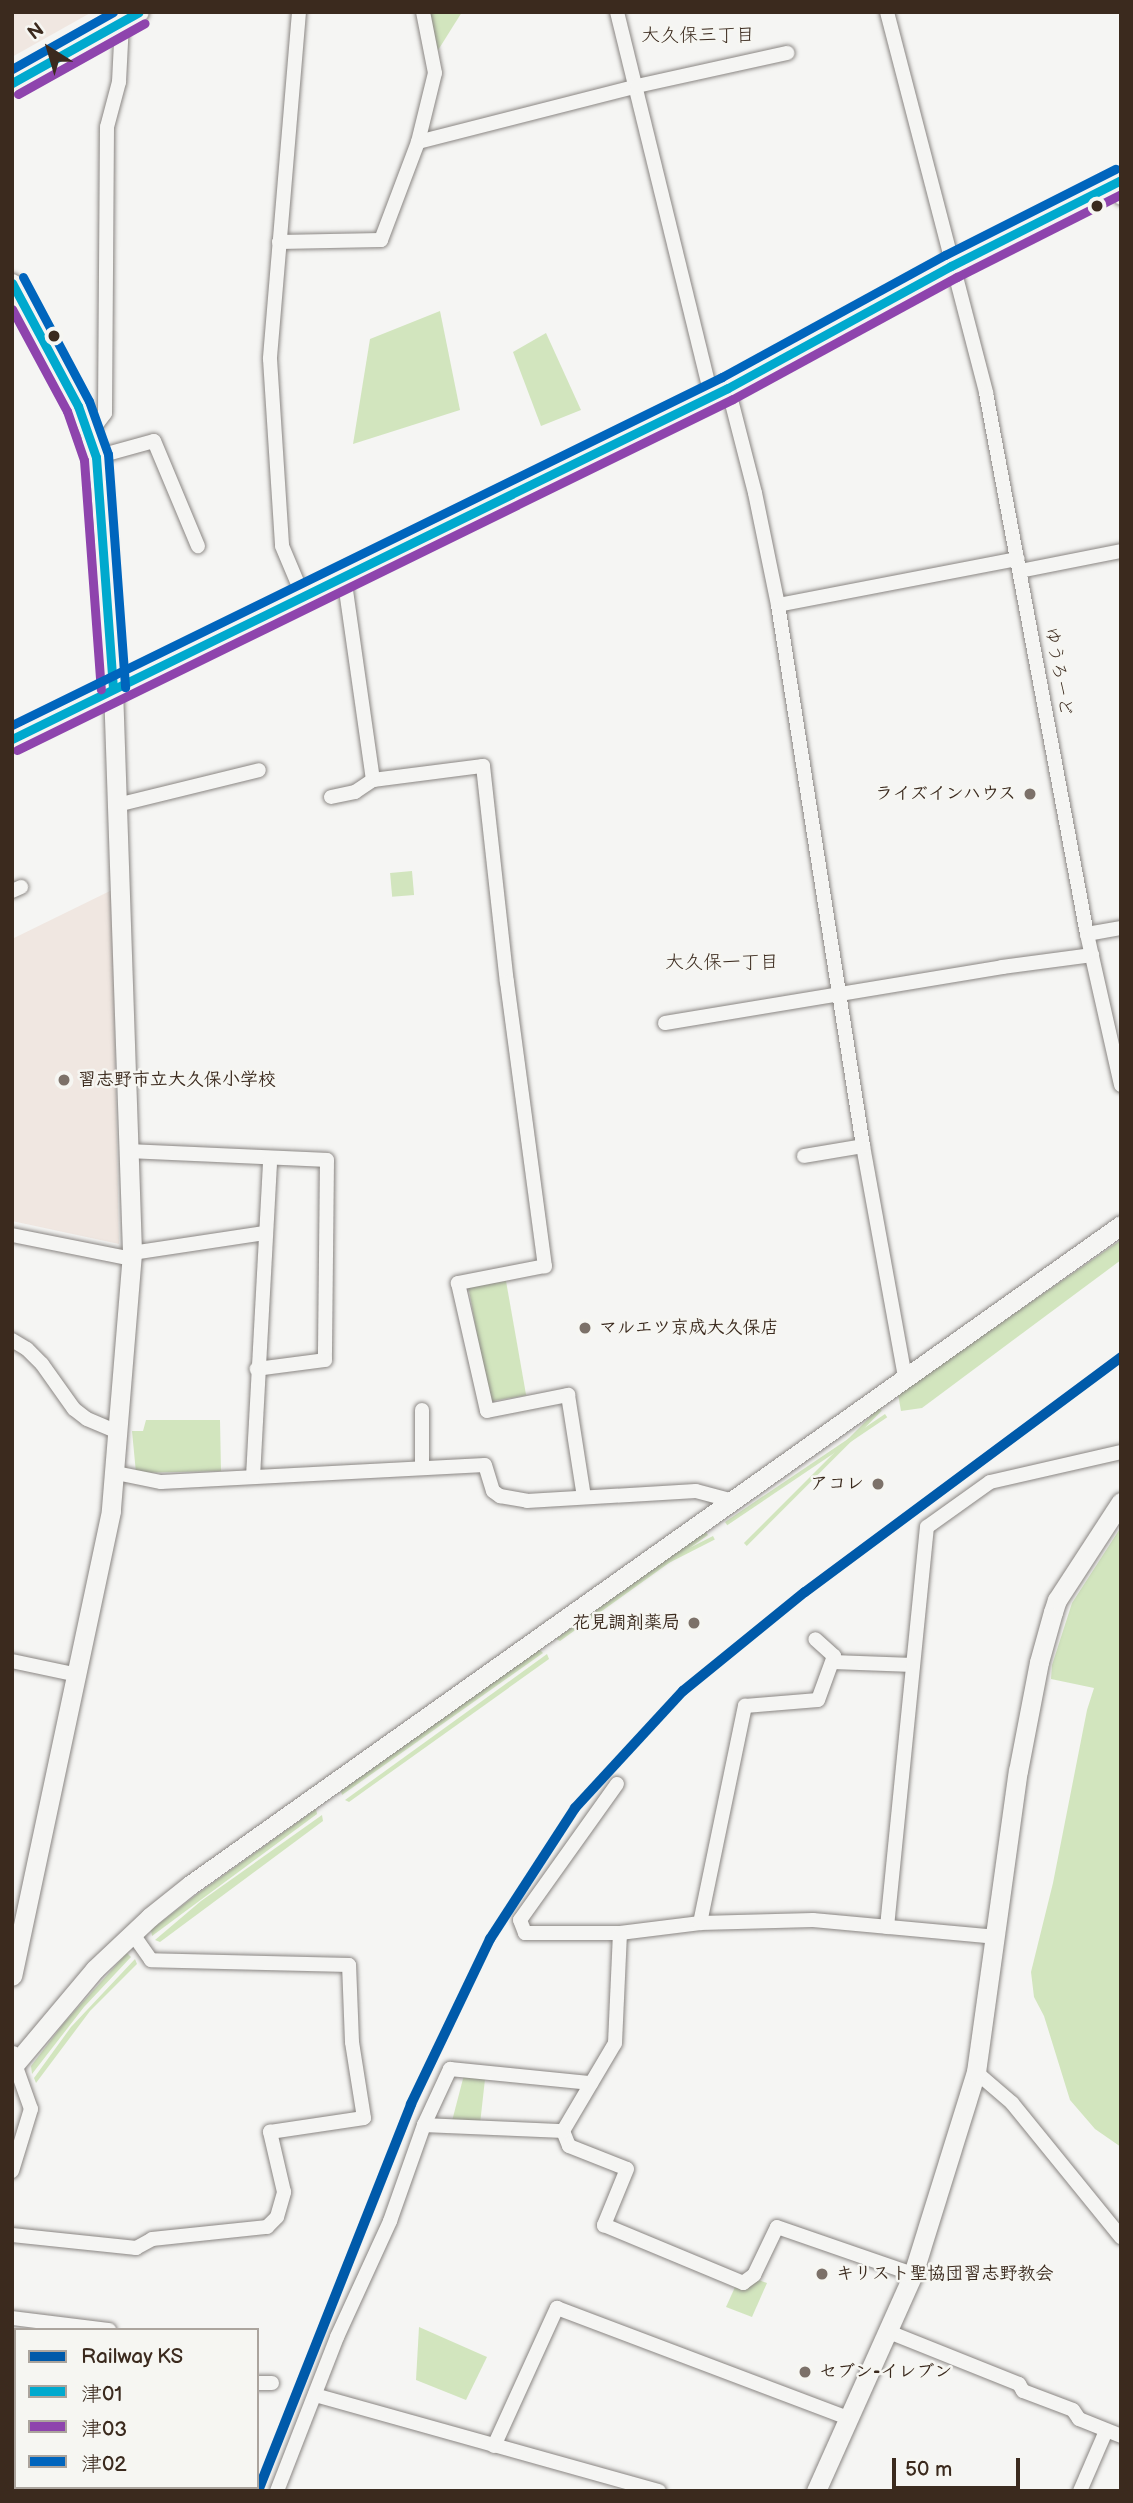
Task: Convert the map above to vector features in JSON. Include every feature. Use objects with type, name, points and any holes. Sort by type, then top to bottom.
[{"type":"main road","points":[[12,739],[720,392],[951,266],[1118,188]]},
{"type":"street","points":[[12,83],[139,12]]},
{"type":"street","points":[[299,12],[270,359],[277,506],[282,546],[303,596]]},
{"type":"street","points":[[279,242],[381,240],[418,142],[435,73],[423,12]]},
{"type":"street","points":[[617,12],[720,392],[755,493],[778,605],[863,1146],[905,1377]]},
{"type":"street","name":"ゆうろーど","points":[[887,12],[986,393],[1087,934],[1121,1084]]},
{"type":"street","points":[[90,433],[105,413],[107,128],[119,82],[122,22]]},
{"type":"street","points":[[418,142],[637,86],[787,53]]},
{"type":"street","points":[[12,283],[79,406],[96,457],[113,688],[132,1256],[111,1511],[78,1675],[21,1901],[12,1976]]},
{"type":"street","points":[[96,457],[154,441],[198,546]]},
{"type":"street","points":[[778,605],[1121,551]]},
{"type":"street","points":[[344,577],[373,780]]},
{"type":"street","points":[[331,797],[355,792],[373,780],[483,766],[509,995],[545,1266],[458,1283],[487,1411],[568,1395],[584,1497]]},
{"type":"street","points":[[117,806],[259,769]]},
{"type":"street","points":[[1087,934],[1121,928]]},
{"type":"street","points":[[665,1023],[1092,955]]},
{"type":"street","points":[[804,1156],[863,1146]]},
{"type":"street","points":[[129,1151],[327,1160],[325,1360],[257,1369]]},
{"type":"street","points":[[253,1477],[270,1158]]},
{"type":"street","points":[[12,2171],[31,2109],[13,2063],[72,1994],[132,1933],[190,1885],[729,1500],[1121,1225]]},
{"type":"street","points":[[12,1236],[132,1256],[264,1233]]},
{"type":"street","points":[[12,1340],[27,1349],[42,1364],[74,1409],[87,1419],[117,1432]]},
{"type":"street","points":[[422,1410],[422,1468]]},
{"type":"street","points":[[887,1927],[927,1527],[990,1482],[1121,1452]]},
{"type":"street","points":[[116,1473],[161,1482],[485,1465],[487,1482],[500,1496],[527,1501],[696,1491],[729,1500]]},
{"type":"street","points":[[816,2491],[913,2274],[976,2072],[997,1937],[1018,1771],[1039,1662],[1053,1612],[1057,1600],[1121,1502]]},
{"type":"street","points":[[700,1923],[745,1706],[818,1700],[834,1656],[815,1639]]},
{"type":"street","points":[[12,1661],[78,1675]]},
{"type":"street","points":[[832,1662],[913,1665]]},
{"type":"street","points":[[617,1784],[520,1920],[525,1933],[620,1933],[700,1923],[813,1920],[997,1937]]},
{"type":"street","points":[[12,2235],[136,2248],[152,2239],[267,2227],[277,2217],[284,2192],[270,2132],[364,2118],[352,2042],[349,1965],[151,1960],[132,1933]]},
{"type":"street","points":[[563,2131],[615,2043],[620,1933]]},
{"type":"street","points":[[276,2491],[337,2337],[390,2221],[424,2125],[450,2069],[591,2083]]},
{"type":"street","points":[[976,2072],[1012,2103],[1121,2237]]},
{"type":"street","points":[[424,2125],[563,2131]]},
{"type":"street","points":[[563,2131],[569,2146],[627,2169],[604,2225],[743,2283],[754,2275],[777,2227],[913,2274]]},
{"type":"street","points":[[494,2446],[557,2308],[849,2418]]},
{"type":"street","points":[[22,2323],[84,2328]]},
{"type":"street","points":[[889,2332],[1019,2384],[1023,2391],[1073,2410],[1079,2419],[1121,2437]]},
{"type":"street","points":[[315,2395],[659,2491]]},
{"type":"street","points":[[1080,2491],[1106,2431]]},
{"type":"shaded area","points":[[12,12],[92,12],[12,57]]},
{"type":"shaded area","name":"習志野市立大久保小学校","points":[[112,890],[119,1244],[12,1221],[12,939]]},
{"type":"green space","points":[[428,12],[462,12],[435,55]]},
{"type":"green space","points":[[440,311],[460,410],[353,444],[370,339]]},
{"type":"green space","points":[[546,333],[581,410],[541,426],[513,352]]},
{"type":"green space","points":[[412,871],[414,895],[392,897],[390,873]]},
{"type":"green space","points":[[1121,1240],[1121,1260],[922,1408],[901,1411],[898,1394]]},
{"type":"green space","points":[[506,1281],[526,1395],[489,1402],[469,1288]]},
{"type":"green space","points":[[879,1408],[882,1411],[747,1546],[744,1543]]},
{"type":"green space","points":[[885,1414],[887,1417],[727,1525],[725,1522]]},
{"type":"green space","points":[[146,1420],[220,1420],[221,1471],[136,1473],[132,1431],[143,1431]]},
{"type":"green space","points":[[1121,1527],[1121,2147],[1095,2129],[1070,2100],[1044,2016],[1034,1997],[1031,1972],[1053,1883],[1087,1710],[1094,1688],[1051,1679],[1052,1665],[1072,1603]]},
{"type":"green space","points":[[705,1531],[708,1535],[560,1641],[556,1639]]},
{"type":"green space","points":[[713,1536],[715,1540],[548,1624],[546,1621]]},
{"type":"green space","points":[[539,1649],[543,1653],[342,1795],[341,1791]]},
{"type":"green space","points":[[547,1654],[549,1659],[349,1802],[345,1800]]},
{"type":"green space","points":[[316,1809],[317,1814],[152,1936],[151,1930],[196,1895]]},
{"type":"green space","points":[[322,1815],[323,1821],[160,1942],[155,1940],[201,1901]]},
{"type":"green space","points":[[127,1953],[131,1957],[84,2007],[32,2074],[31,2066],[64,2023]]},
{"type":"green space","points":[[135,1959],[137,1964],[90,2011],[36,2083],[34,2078],[71,2027]]},
{"type":"green space","points":[[464,2075],[485,2079],[480,2124],[452,2121]]},
{"type":"green space","points":[[756,2279],[767,2283],[752,2317],[726,2307],[736,2285]]},
{"type":"green space","points":[[419,2327],[487,2357],[466,2400],[416,2380]]},
{"type":"rail line","name":"KS","points":[[259,2488],[411,2104],[490,1939],[575,1808],[683,1691],[805,1592],[1121,1357]]},
{"type":"transit line","name":"津02","points":[[12,69],[113,12]]},
{"type":"transit line","name":"津01","points":[[12,83],[139,12]]},
{"type":"transit line","name":"津03","points":[[18,94],[145,23]]},
{"type":"transit line","name":"津02","points":[[12,725],[722,377],[945,255],[1115,169]]},
{"type":"transit line","name":"津01","points":[[12,739],[728,388],[951,266],[1121,180]]},
{"type":"transit line","name":"津03","points":[[17,750],[733,399],[957,277],[1121,194]]},
{"type":"transit line","name":"津02","points":[[23,277],[89,401],[108,454],[125,687]]},
{"type":"transit line","name":"津01","points":[[12,283],[78,406],[96,457],[113,688]]},
{"type":"transit line","name":"津03","points":[[12,309],[67,411],[84,460],[101,689]]},
{"type":"place","name":"ライズインハウス","points":[[1030,794]]},
{"type":"place","name":"習志野市立大久保小学校","points":[[64,1080]]},
{"type":"place","name":"マルエツ京成大久保店","points":[[585,1328]]},
{"type":"place","name":"アコレ","points":[[878,1484]]},
{"type":"place","name":"花見調剤薬局","points":[[694,1623]]},
{"type":"place","name":"キリスト聖協団習志野教会","points":[[822,2274]]},
{"type":"place","name":"セブン-イレブン","points":[[805,2372]]},
{"type":"district","name":"大久保三丁目","points":[[698,36]]},
{"type":"district","name":"大久保一丁目","points":[[722,963]]}]
